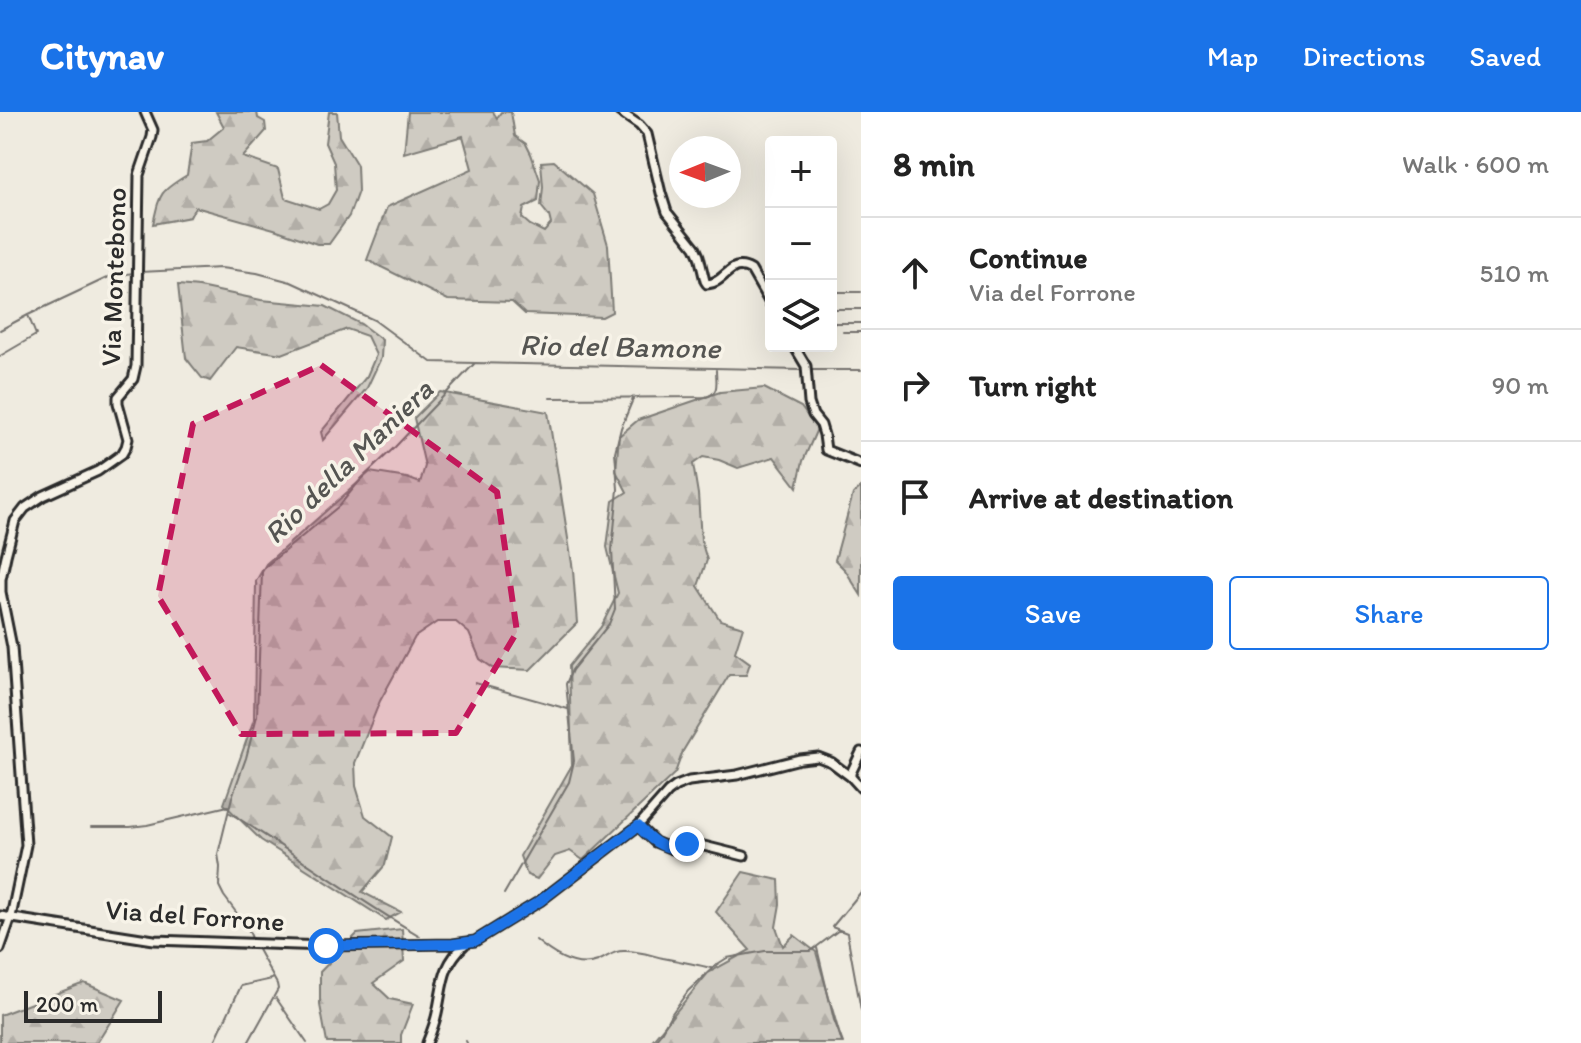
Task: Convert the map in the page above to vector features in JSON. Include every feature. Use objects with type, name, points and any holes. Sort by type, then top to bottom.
[{"type":"street","name":"Via Montebono","points":[[0,949],[11,917],[26,845],[12,647],[1,579],[15,521],[25,508],[50,492],[98,471],[122,454],[126,447],[128,439],[118,397],[133,379],[136,366],[139,175],[153,130],[145,112]]},
{"type":"street","points":[[620,112],[647,134],[667,212],[695,247],[707,284],[715,283],[740,265],[751,270],[765,294]]},
{"type":"street","points":[[797,352],[806,369],[809,403],[824,435],[826,450],[861,464]]},
{"type":"street","points":[[851,777],[861,752]]},
{"type":"street","name":"Via del Forrone","points":[[0,916],[154,940],[326,946],[475,941],[540,901],[638,826],[660,798],[676,786],[818,757],[825,758],[861,788]]},
{"type":"street","points":[[638,826],[655,842],[672,849],[692,843],[744,856]]},
{"type":"street","points":[[427,1043],[437,1015],[443,976],[454,955],[468,942]]},
{"type":"highlighted area","points":[[321,365],[497,492],[517,632],[456,733],[241,734],[158,596],[193,424]]},
{"type":"green space","points":[[216,112],[257,112],[258,118],[265,122],[266,131],[243,157],[278,169],[285,198],[319,209],[328,204],[336,190],[334,163],[325,143],[329,112],[337,112],[339,136],[357,165],[358,191],[349,216],[329,244],[317,244],[195,207],[190,217],[153,224],[162,194],[187,175],[192,143],[207,141],[224,127]]},
{"type":"green space","points":[[408,112],[493,112],[497,118],[501,112],[511,112],[515,136],[526,144],[540,180],[538,201],[524,208],[522,218],[544,232],[551,224],[541,206],[541,162],[554,161],[593,194],[608,245],[612,312],[602,317],[525,314],[512,302],[448,300],[367,260],[387,207],[472,169],[463,136],[404,153]]},
{"type":"green space","points":[[178,285],[261,300],[325,306],[361,324],[382,340],[381,358],[367,388],[323,440],[321,432],[367,376],[376,355],[367,336],[347,329],[282,354],[236,347],[210,381],[202,378],[186,358]]},
{"type":"green space","points":[[764,388],[801,407],[817,429],[803,461],[797,487],[774,457],[738,468],[703,457],[693,464],[701,540],[707,560],[698,586],[720,620],[743,627],[735,652],[750,663],[746,675],[729,675],[683,751],[675,773],[583,860],[570,851],[555,856],[537,879],[527,875],[520,856],[572,765],[569,666],[601,627],[618,593],[607,547],[613,501],[627,492],[616,471],[619,436],[638,420],[720,392]]},
{"type":"green space","points":[[440,392],[548,412],[573,570],[577,623],[530,670],[493,668],[480,659],[469,633],[456,622],[437,622],[415,637],[380,701],[355,763],[356,786],[365,816],[392,837],[385,865],[362,892],[401,912],[386,920],[261,840],[224,804],[254,719],[256,581],[266,564],[370,472],[420,483],[425,466],[414,418]]},
{"type":"green space","points":[[861,487],[861,595],[835,560],[853,494]]},
{"type":"green space","points":[[743,872],[779,880],[780,904],[776,927],[783,946],[794,935],[816,952],[842,1043],[650,1043],[708,973],[750,950],[716,912]]},
{"type":"green space","points":[[402,929],[404,961],[373,983],[390,999],[413,1004],[401,1043],[327,1043],[320,1005],[320,972],[357,934]]},
{"type":"green space","points":[[84,983],[124,1000],[97,1043],[0,1043],[0,1015]]},
{"type":"waterway","points":[[140,272],[221,268],[291,282],[374,320],[431,362],[802,370]]},
{"type":"waterway","points":[[0,330],[111,276],[134,273]]},
{"type":"waterway","points":[[837,292],[861,292]]},
{"type":"waterway","points":[[837,309],[861,309]]},
{"type":"waterway","points":[[0,356],[36,335],[28,315]]},
{"type":"waterway","points":[[837,323],[861,323]]},
{"type":"waterway","points":[[843,332],[861,332]]},
{"type":"waterway","name":"Rio della Maniera","points":[[253,940],[219,886],[218,854],[257,716],[262,572],[339,506],[362,478],[474,364]]},
{"type":"waterway","points":[[550,398],[706,397],[715,390],[716,370]]},
{"type":"waterway","name":"Rio del Bamone","points":[[808,370],[861,370]]},
{"type":"waterway","points":[[504,894],[569,782],[574,761],[566,684],[572,670],[609,624],[615,609],[612,550],[618,489],[615,452],[633,399]]},
{"type":"waterway","points":[[475,683],[568,709]]},
{"type":"waterway","points":[[91,827],[147,825],[228,806]]},
{"type":"waterway","points":[[230,813],[420,936]]},
{"type":"waterway","points":[[861,892],[832,927],[847,933],[861,1010]]},
{"type":"waterway","points":[[653,1043],[688,991],[727,958],[765,951],[811,951],[839,930]]},
{"type":"waterway","points":[[536,940],[572,962],[589,963],[626,951],[711,968]]},
{"type":"waterway","name":"Rio della Maniera","points":[[248,1043],[278,989],[256,946]]},
{"type":"waterway","points":[[817,948],[834,1020],[843,1043]]},
{"type":"waterway","points":[[214,1043],[241,986],[272,979]]},
{"type":"waterway","points":[[276,998],[307,1043]]},
{"type":"route","points":[[326,946],[475,941],[540,901],[638,826],[664,847],[679,849],[687,844]]}]
